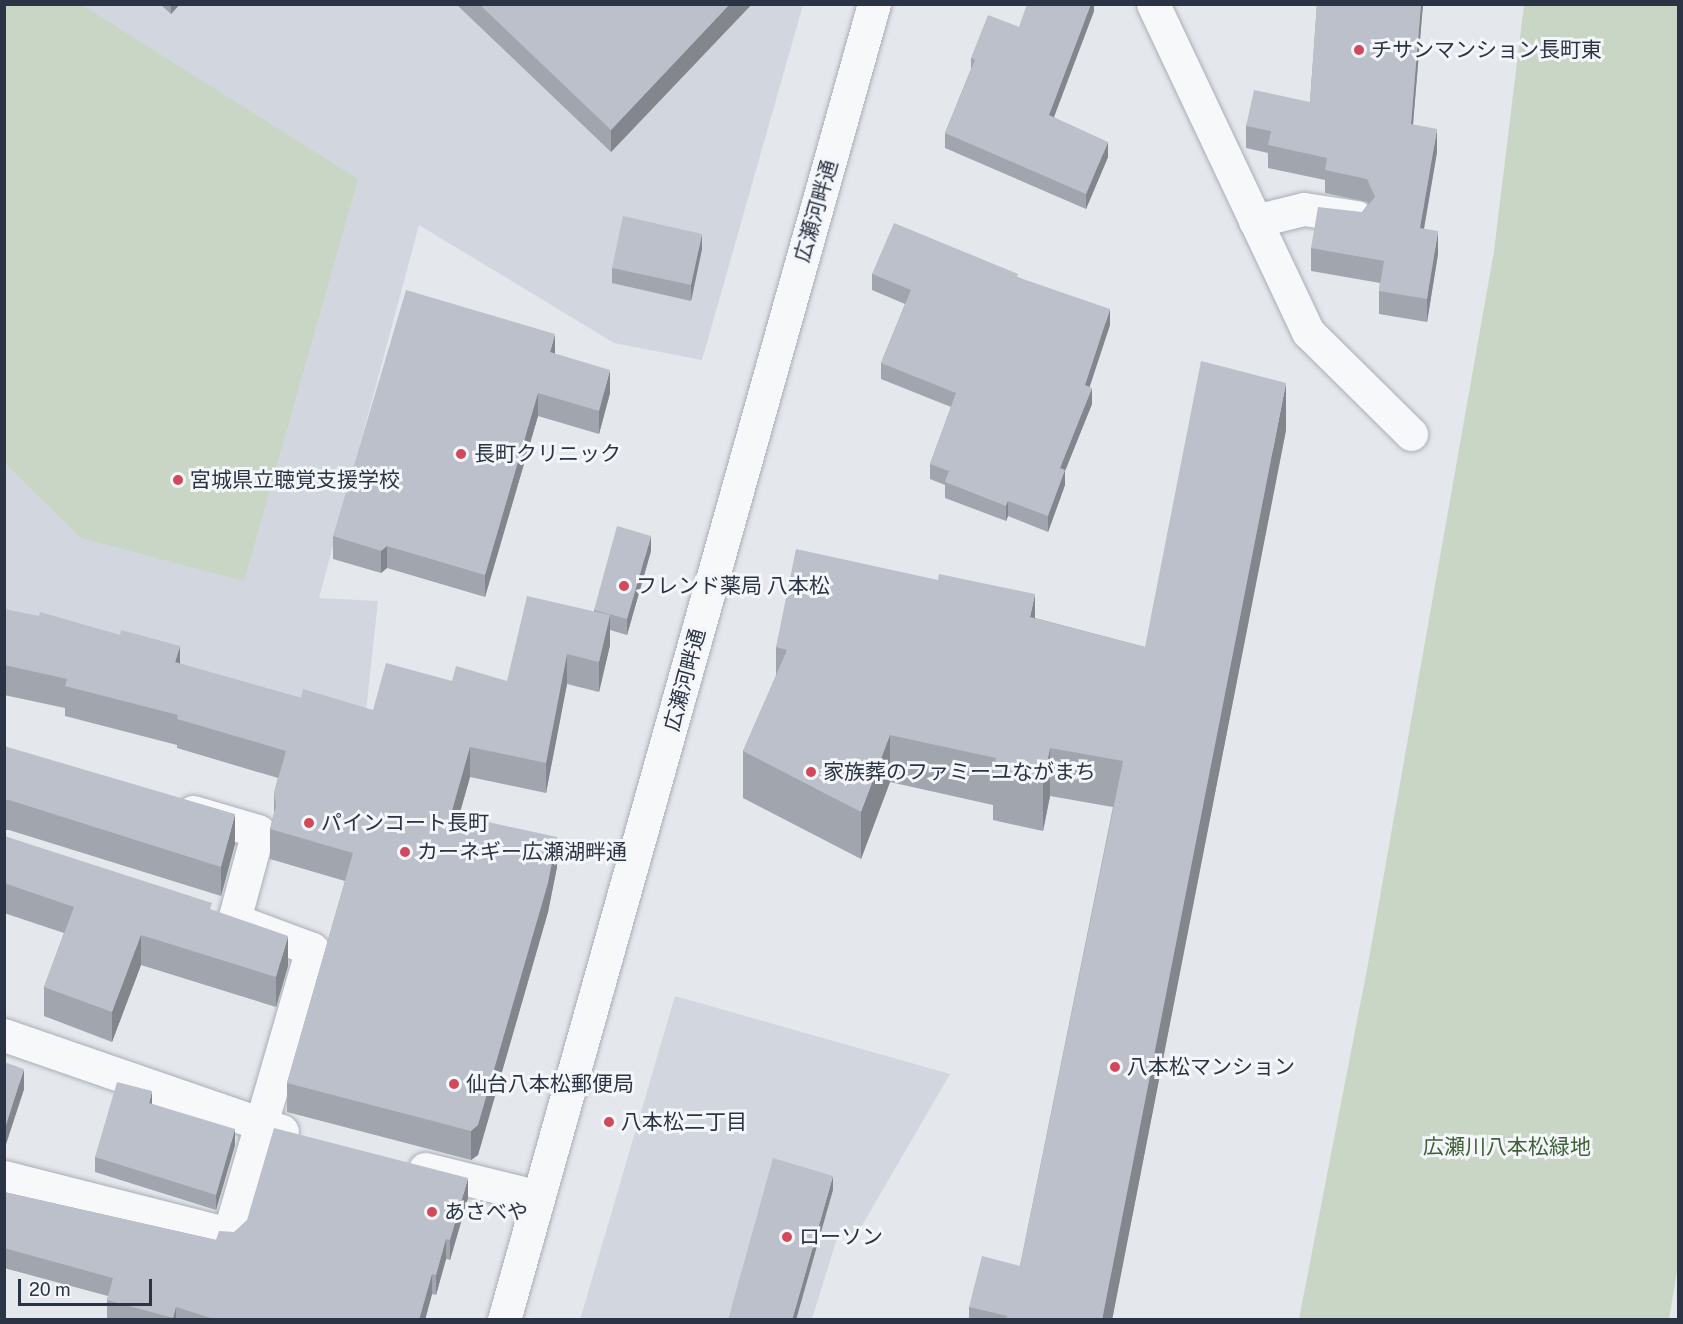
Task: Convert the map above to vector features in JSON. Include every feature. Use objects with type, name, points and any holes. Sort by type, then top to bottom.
[{"type":"street","name":"広瀬河畔通","points":[[504,1320],[874,4]]},
{"type":"street","points":[[1153,4],[1308,332],[1411,434]]},
{"type":"street","points":[[1255,222],[1304,209],[1356,217]]},
{"type":"street","points":[[160,803],[258,831],[234,920]]},
{"type":"street","points":[[4,1177],[229,1234],[312,949],[201,910]]},
{"type":"street","points":[[4,1035],[261,1125],[317,1140]]},
{"type":"street","points":[[396,1161],[539,1197]]},
{"type":"shaded area","name":"宮城県立聴覚支援学校","points":[[4,5],[803,5],[702,360],[614,343],[419,225],[319,598],[378,601],[365,721],[5,622]]},
{"type":"shaded area","points":[[675,996],[950,1074],[857,1234],[839,1232],[812,1319],[580,1320]]},
{"type":"green space","points":[[4,5],[82,5],[358,179],[244,581],[81,538],[5,463]]},
{"type":"green space","name":"広瀬川八本松緑地","points":[[1524,5],[1678,5],[1678,1265],[1669,1319],[1299,1319],[1369,959],[1494,251]]},
{"type":"building","points":[[479,4],[730,4],[611,130]]},
{"type":"building","points":[[1027,4],[1091,4],[1049,115],[1108,142],[1086,194],[945,133],[975,60],[971,58],[988,15],[1019,27]]},
{"type":"building","points":[[1317,4],[1421,4],[1411,124],[1437,129],[1420,228],[1438,231],[1427,299],[1379,291],[1384,261],[1311,248],[1318,207],[1362,212],[1375,197],[1367,179],[1325,170],[1327,158],[1268,145],[1271,131],[1246,126],[1254,90],[1310,102]]},
{"type":"building","points":[[623,216],[702,234],[691,285],[612,268]]},
{"type":"building","points":[[894,223],[1018,274],[1017,277],[1110,309],[1085,385],[1092,388],[1060,468],[1065,470],[1048,516],[1008,501],[1006,506],[945,482],[949,471],[930,464],[956,393],[881,363],[911,290],[872,274]]},
{"type":"building","name":"長町クリニック","points":[[406,290],[555,334],[550,352],[610,370],[599,411],[538,393],[485,575],[387,546],[381,551],[333,536]]},
{"type":"building","name":"八本松マンション","points":[[1201,361],[1286,383],[1102,1320],[1006,1320],[1007,1316],[969,1307],[982,1256],[1020,1266],[1123,761],[1050,748],[1043,783],[993,773],[996,758],[890,735],[861,812],[743,751],[787,650],[776,647],[796,549],[938,580],[939,574],[1035,594],[1030,617],[1145,647]]},
{"type":"building","points":[[617,526],[651,536],[627,619],[594,610]]},
{"type":"building","points":[[527,596],[610,615],[599,662],[567,654],[546,763],[470,747],[451,814],[557,837],[548,883],[478,1125],[471,1131],[287,1083],[353,853],[270,829],[276,806],[274,793],[286,751],[177,719],[178,715],[65,686],[67,679],[4,665],[4,609],[39,616],[40,612],[120,635],[121,630],[180,646],[175,662],[301,698],[303,689],[373,710],[386,663],[452,681],[456,666],[507,681]]},
{"type":"building","points":[[4,746],[235,814],[221,867],[4,800]]},
{"type":"building","points":[[4,836],[212,903],[210,909],[288,936],[276,977],[141,935],[112,1012],[44,987],[74,907],[4,883]]},
{"type":"building","points":[[4,1062],[24,1069],[6,1125],[4,1124]]},
{"type":"building","points":[[117,1082],[152,1091],[149,1103],[235,1129],[216,1195],[95,1157]]},
{"type":"building","points":[[274,1128],[468,1178],[450,1240],[446,1239],[436,1275],[432,1274],[419,1320],[217,1320],[176,1307],[173,1318],[107,1300],[113,1278],[4,1248],[4,1192],[216,1240],[219,1231],[234,1232],[247,1220]]},
{"type":"building","name":"ローソン","points":[[773,1158],[833,1176],[792,1320],[728,1320]]},
{"type":"place","name":"チサンマンション長町東","points":[[1359,50]]},
{"type":"place","name":"長町クリニック","points":[[461,454]]},
{"type":"place","name":"宮城県立聴覚支援学校","points":[[178,480]]},
{"type":"place","name":"フレンド薬局 八本松","points":[[624,586]]},
{"type":"place","name":"家族葬のファミーユながまち","points":[[811,772]]},
{"type":"place","name":"パインコート長町","points":[[309,823]]},
{"type":"place","name":"カーネギー広瀬湖畔通","points":[[405,852]]},
{"type":"place","name":"八本松マンション","points":[[1115,1067]]},
{"type":"place","name":"仙台八本松郵便局","points":[[454,1084]]},
{"type":"place","name":"八本松二丁目","points":[[609,1122]]},
{"type":"place","name":"あさべや","points":[[432,1212]]},
{"type":"place","name":"ローソン","points":[[787,1237]]}]
